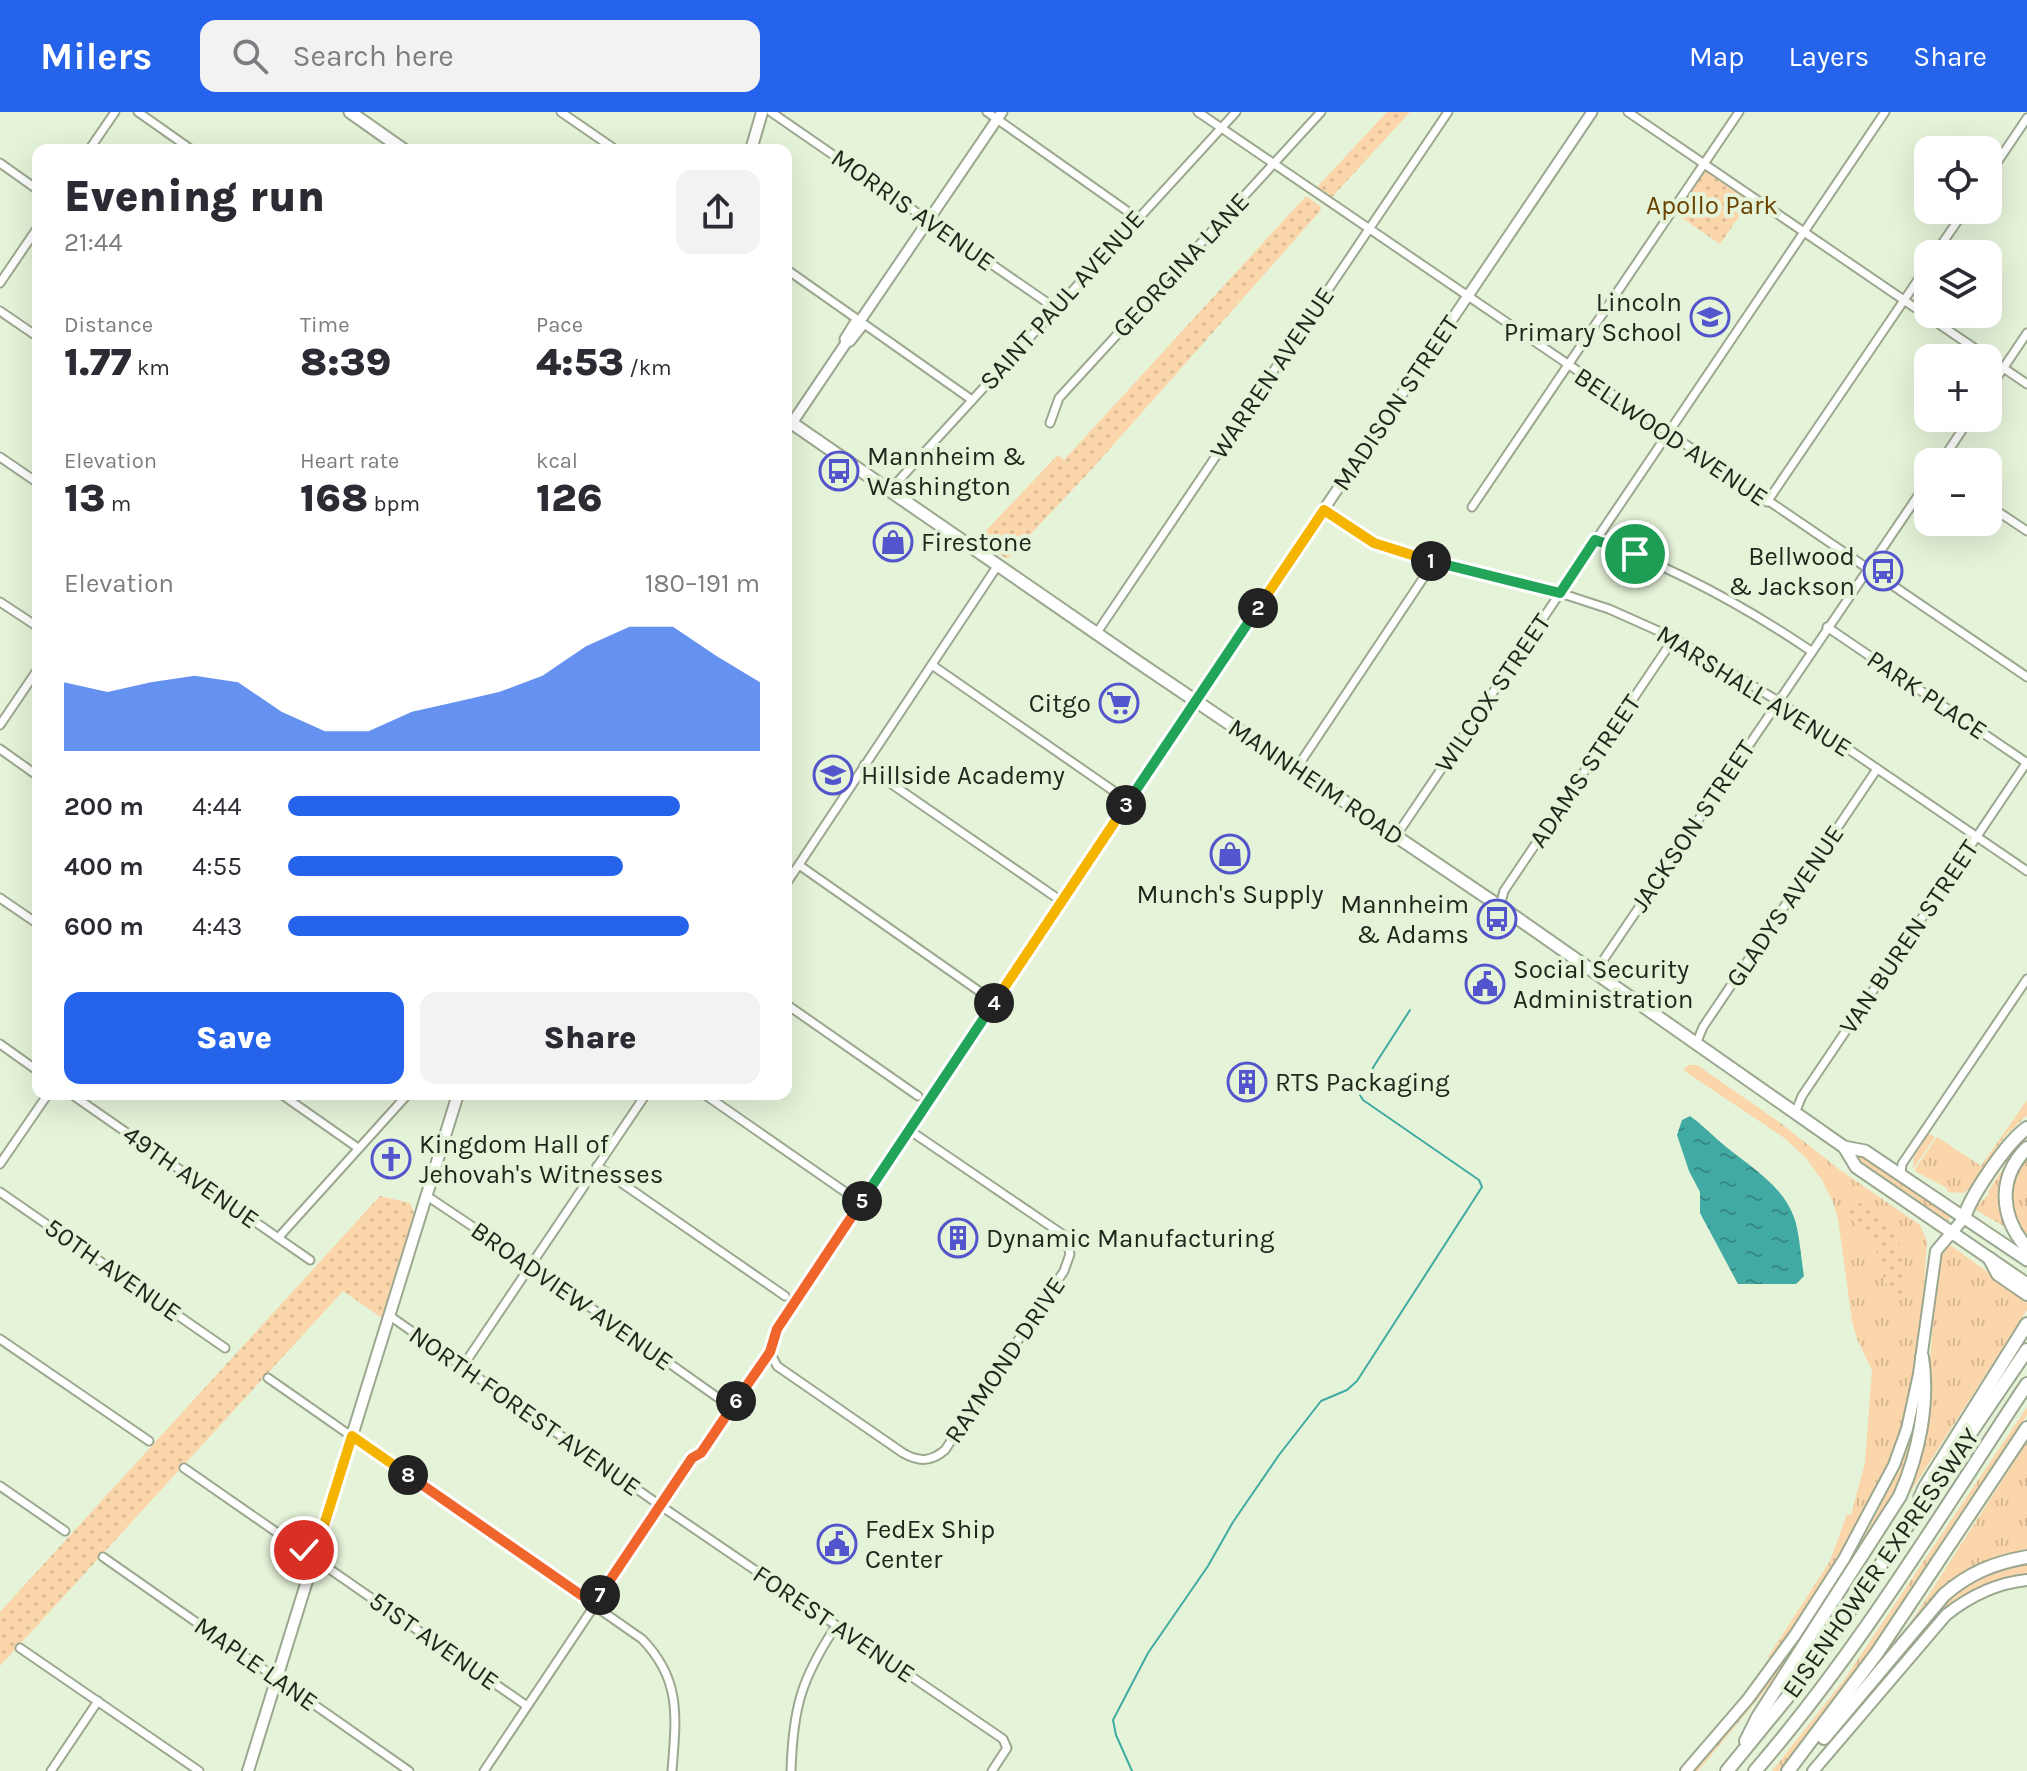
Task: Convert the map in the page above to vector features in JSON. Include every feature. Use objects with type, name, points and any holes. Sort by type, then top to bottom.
[{"type":"highway","points":[[1964,1218],[1968,1206],[2009,1144],[2027,1128]]},
{"type":"highway","points":[[2027,1148],[2014,1164],[2004,1195],[2005,1210],[2027,1248]]},
{"type":"highway","points":[[1990,1259],[1998,1274],[2020,1283],[2027,1294]]},
{"type":"highway","points":[[1913,1517],[1925,1487],[2027,1324]]},
{"type":"highway","name":"EISENHOWER EXPRESSWAY","points":[[1727,1771],[1807,1673],[2027,1350]]},
{"type":"highway","points":[[1737,1760],[1758,1717],[1900,1496],[1911,1470],[1920,1432],[1925,1375],[1922,1357]]},
{"type":"highway","name":"EISENHOWER EXPRESSWAY","points":[[1755,1771],[1845,1657],[2027,1384]]},
{"type":"highway","points":[[1788,1771],[1877,1653],[2027,1428]]},
{"type":"highway","points":[[1800,1758],[1823,1739],[1958,1582],[1988,1566],[2027,1557]]},
{"type":"main road","points":[[350,112],[387,144]]},
{"type":"main road","points":[[753,144],[762,112]]},
{"type":"main road","name":"MANNHEIM ROAD","points":[[792,427],[890,490],[1096,634],[1500,906],[1844,1147],[1865,1151],[2027,1260]]},
{"type":"main road","points":[[248,1771],[456,1100]]},
{"type":"main road","name":"MANNHEIM ROAD","points":[[1844,1147],[1856,1167],[1990,1259]]},
{"type":"main road","points":[[1686,1771],[1771,1669],[1844,1559],[1894,1465],[1907,1429],[1922,1357],[1936,1251],[1964,1218]]},
{"type":"main road","points":[[1813,1771],[1946,1615],[1990,1588],[2027,1580]]},
{"type":"street","points":[[93,144],[115,112]]},
{"type":"street","points":[[138,112],[183,144]]},
{"type":"street","points":[[561,112],[607,144]]},
{"type":"street","name":"MORRIS AVENUE","points":[[771,112],[1055,308]]},
{"type":"street","points":[[987,112],[1000,116],[1137,218]]},
{"type":"street","name":"BELLWOOD AVENUE","points":[[1198,112],[2027,677]]},
{"type":"street","name":"SAINT PAUL AVENUE","points":[[890,490],[1236,112]]},
{"type":"street","name":"GEORGINA LANE","points":[[1050,423],[1059,398],[1321,112]]},
{"type":"street","name":"WARREN AVENUE","points":[[1096,634],[1448,112]]},
{"type":"street","name":"MADISON STREET","points":[[484,1771],[692,1458],[701,1453],[770,1352],[777,1329],[1592,112]]},
{"type":"street","points":[[1628,112],[2027,384]]},
{"type":"street","points":[[1472,507],[1739,112]]},
{"type":"street","name":"WILCOX STREET","points":[[1396,836],[1885,112]]},
{"type":"street","points":[[792,418],[861,327],[860,321],[1000,116]]},
{"type":"street","points":[[2002,155],[2027,118]]},
{"type":"street","points":[[0,163],[32,186]]},
{"type":"street","points":[[0,283],[32,236]]},
{"type":"street","points":[[792,273],[972,400]]},
{"type":"street","points":[[1767,502],[1914,285]]},
{"type":"street","points":[[0,311],[32,333]]},
{"type":"street","points":[[2002,371],[2027,333]]},
{"type":"street","points":[[0,457],[32,479]]},
{"type":"street","name":"JACKSON STREET","points":[[1598,975],[1604,959],[1914,501]]},
{"type":"street","name":"MARSHALL AVENUE","points":[[1324,510],[1374,543],[1434,562],[1560,593],[1621,613],[1674,638],[1778,701],[2027,871]]},
{"type":"street","points":[[2002,514],[2027,531]]},
{"type":"street","points":[[1595,540],[1669,568],[1712,589],[1756,613],[1811,651]]},
{"type":"street","points":[[1296,769],[1434,562]]},
{"type":"street","points":[[792,875],[998,565]]},
{"type":"street","points":[[0,602],[32,623]]},
{"type":"street","name":"PARK PLACE","points":[[1827,627],[2027,763]]},
{"type":"street","name":"ADAMS STREET","points":[[1500,906],[1504,891],[1674,638]]},
{"type":"street","points":[[932,665],[1118,794]]},
{"type":"street","points":[[0,725],[32,678]]},
{"type":"street","points":[[0,749],[32,772]]},
{"type":"street","name":"VAN BUREN STREET","points":[[1795,1113],[1802,1096],[2027,763]]},
{"type":"street","points":[[864,765],[1054,896]]},
{"type":"street","name":"GLADYS AVENUE","points":[[1696,1045],[1703,1027],[1877,769]]},
{"type":"street","points":[[799,865],[986,996]]},
{"type":"street","points":[[0,898],[32,920]]},
{"type":"street","points":[[1901,1174],[1902,1164],[2027,979]]},
{"type":"street","points":[[792,1008],[918,1096]]},
{"type":"street","points":[[0,1044],[32,1067]]},
{"type":"street","points":[[0,1164],[44,1100]]},
{"type":"street","name":"49TH AVENUE","points":[[80,1100],[310,1260]]},
{"type":"street","points":[[290,1100],[358,1148]]},
{"type":"street","points":[[278,1238],[402,1100]]},
{"type":"street","points":[[463,1366],[642,1100]]},
{"type":"street","points":[[713,1100],[851,1196]]},
{"type":"street","name":"RAYMOND DRIVE","points":[[770,1352],[777,1366],[903,1453],[925,1461],[945,1450],[1064,1271],[1070,1248],[1065,1236],[909,1130]]},
{"type":"street","points":[[597,1166],[785,1296]]},
{"type":"street","name":"50TH AVENUE","points":[[0,1192],[225,1348]]},
{"type":"street","name":"BROADVIEW AVENUE","points":[[427,1196],[717,1397]]},
{"type":"street","name":"NORTH FOREST AVENUE","points":[[390,1316],[661,1506]]},
{"type":"street","points":[[0,1339],[149,1441]]},
{"type":"street","points":[[268,1378],[642,1639],[661,1661],[672,1687],[675,1704],[672,1771]]},
{"type":"street","name":"51ST AVENUE","points":[[184,1468],[527,1706]]},
{"type":"street","points":[[0,1486],[65,1531]]},
{"type":"street","name":"FOREST AVENUE","points":[[661,1506],[1003,1739],[1007,1744],[1005,1751],[992,1771]]},
{"type":"street","name":"MAPLE LANE","points":[[103,1557],[409,1771]]},
{"type":"street","points":[[791,1771],[792,1730],[798,1701],[812,1664],[836,1626]]},
{"type":"street","points":[[20,1648],[199,1771]]},
{"type":"street","points":[[51,1771],[98,1701]]},
{"type":"green space","points":[[1387,112],[1410,112],[1332,197],[1317,187]]},
{"type":"green space","name":"Apollo Park","points":[[1704,165],[1752,198],[1720,244],[1673,212]]},
{"type":"green space","points":[[1306,196],[1321,210],[1091,470],[1007,559],[978,539],[1058,455],[1064,460]]},
{"type":"green space","points":[[1688,1065],[1697,1065],[1920,1225],[1927,1241],[1916,1368],[1898,1442],[1869,1507],[1850,1540],[1772,1660],[1768,1657],[1830,1561],[1847,1514],[1851,1515],[1865,1463],[1872,1370],[1852,1321],[1838,1219],[1822,1180],[1806,1158],[1783,1137],[1683,1070]]},
{"type":"green space","points":[[2027,1100],[2027,1115],[2004,1137],[1972,1186],[1964,1193],[1948,1192],[1947,1188],[1916,1172],[1915,1169],[1937,1137],[1981,1166]]},
{"type":"green space","points":[[1929,1134],[1935,1137],[1913,1169],[1914,1156]]},
{"type":"green space","points":[[1859,1154],[1950,1217],[1948,1221],[1856,1158]]},
{"type":"green space","points":[[2027,1154],[2027,1240],[2014,1217],[2010,1197],[2015,1177]]},
{"type":"green space","points":[[2002,1170],[2005,1172],[1997,1199],[2007,1228],[1974,1209],[1989,1194]]},
{"type":"green space","points":[[380,1196],[410,1203],[414,1213],[382,1318],[343,1291],[0,1666],[0,1612]]},
{"type":"green space","points":[[1863,1203],[1894,1224],[1899,1231],[1906,1282],[1900,1298],[1883,1277],[1873,1245],[1848,1212],[1856,1204]]},
{"type":"green space","points":[[1950,1245],[2027,1300],[2027,1310],[1838,1605],[1902,1502],[1926,1417],[1936,1278],[1943,1250]]},
{"type":"green space","points":[[2027,1407],[2027,1415],[1877,1641],[1813,1729],[1779,1771],[1772,1771],[1844,1680]]},
{"type":"green space","points":[[1914,1424],[1916,1427],[1903,1480],[1877,1525],[1870,1528],[1858,1552],[1781,1671],[1698,1771],[1693,1771],[1751,1703],[1830,1594],[1898,1470]]},
{"type":"green space","points":[[2027,1442],[2027,1552],[1989,1563],[1960,1577],[1934,1597],[1908,1627]]},
{"type":"green space","points":[[2027,1563],[2027,1574],[2004,1579],[1965,1596],[1934,1621],[1828,1746],[1826,1744],[1948,1598],[1985,1576]]},
{"type":"water","points":[[1690,1116],[1782,1195],[1797,1227],[1804,1276],[1796,1284],[1738,1284],[1700,1213],[1700,1192],[1677,1135],[1682,1120]]},
{"type":"waterway","points":[[1132,1771],[1116,1735],[1113,1720],[1148,1653],[1279,1455],[1321,1401],[1347,1390],[1357,1381],[1482,1187],[1479,1180],[1360,1095],[1374,1066],[1410,1010]]},
{"type":"place","name":"Lincoln Primary School","points":[[1710,317]]},
{"type":"place","name":"Mannheim & Washington","points":[[839,471]]},
{"type":"place","name":"Firestone","points":[[893,542]]},
{"type":"place","name":"Bellwood & Jackson","points":[[1883,571]]},
{"type":"place","name":"Citgo","points":[[1119,703]]},
{"type":"place","name":"Hillside Academy","points":[[833,775]]},
{"type":"place","name":"Munch's Supply","points":[[1230,854]]},
{"type":"place","name":"Mannheim & Adams","points":[[1497,919]]},
{"type":"place","name":"Social Security Administration","points":[[1485,984]]},
{"type":"place","name":"RTS Packaging","points":[[1247,1082]]},
{"type":"place","name":"Kingdom Hall of Jehovah's Witnesses","points":[[391,1159]]},
{"type":"place","name":"Dynamic Manufacturing","points":[[958,1238]]},
{"type":"place","name":"FedEx Ship Center","points":[[837,1544]]},
{"type":"route","points":[[304,1550],[314,1557],[352,1436],[594,1604],[692,1458],[701,1453],[770,1352],[777,1329],[1324,510],[1356,533],[1396,551],[1560,593],[1595,540],[1635,554]]}]
